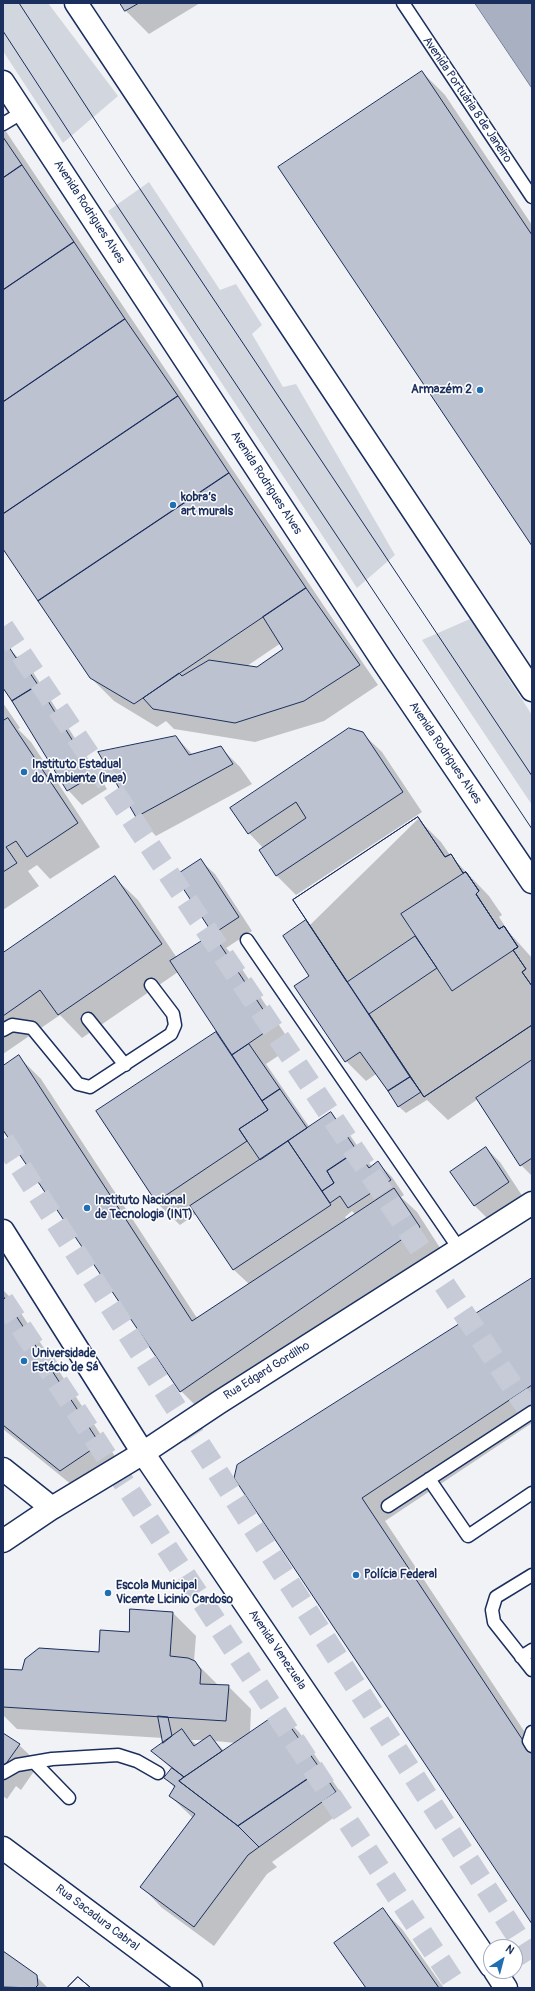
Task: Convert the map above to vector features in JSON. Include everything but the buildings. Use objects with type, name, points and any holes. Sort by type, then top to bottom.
[{"type":"street","points":[[76,3],[532,690]]},
{"type":"street","name":"Avenida Rodrigues Alves","points":[[3,82],[384,663],[532,882]]},
{"type":"street","name":"Rua Edgard Gordilho","points":[[3,1541],[52,1508],[143,1453],[218,1403],[532,1203]]},
{"type":"street","name":"Avenida Venezuela","points":[[3,1231],[143,1453],[483,1954]]},
{"type":"street","points":[[3,1469],[52,1508]]},
{"type":"street","name":"Rua Sacadura Cabral","points":[[3,1848],[191,1988]]},
{"type":"street","points":[[500,1979],[506,1988]]},
{"type":"lane","name":"Avenida Portuária 8 de Janeiro","points":[[402,3],[532,198]]},
{"type":"lane","points":[[3,124],[23,112]]},
{"type":"lane","points":[[247,940],[460,1250]]},
{"type":"lane","points":[[3,1030],[12,1025],[32,1028],[78,1084],[90,1087],[171,1034],[176,1026],[173,1014],[151,985]]},
{"type":"lane","points":[[88,1019],[125,1065]]},
{"type":"lane","points":[[388,1506],[532,1412]]},
{"type":"lane","points":[[429,1479],[468,1536],[532,1493]]},
{"type":"lane","points":[[532,1575],[496,1597],[492,1610],[494,1622],[532,1670]]},
{"type":"lane","points":[[521,1657],[532,1650]]},
{"type":"lane","points":[[532,1732],[529,1741],[532,1746]]},
{"type":"lane","points":[[3,1773],[17,1765],[52,1758],[118,1755],[137,1761],[158,1774]]},
{"type":"lane","points":[[34,1762],[69,1798]]},
{"type":"shaded area","points":[[3,3],[48,3],[118,96],[63,143],[3,51]]},
{"type":"shaded area","points":[[149,182],[220,290],[236,284],[262,325],[252,334],[283,387],[296,384],[395,555],[357,588],[108,211]]},
{"type":"shaded area","points":[[470,619],[532,715],[532,805],[422,640]]},
{"type":"water","points":[[475,3],[532,3],[532,88]]},
{"type":"tunnel","points":[[3,627],[532,1415]]},
{"type":"tunnel","points":[[3,1140],[532,1959]]},
{"type":"tunnel","points":[[3,1300],[458,1988]]},
{"type":"tram line","points":[[19,3],[130,174],[532,776]]},
{"type":"tram line","points":[[3,31],[106,189],[532,829]]},
{"type":"place","name":"Armazém 2","points":[[480,390]]},
{"type":"place","name":"kobra’s art murals","points":[[173,505]]},
{"type":"place","name":"Instituto Estadual do Ambiente (inea)","points":[[24,772]]},
{"type":"place","name":"Instituto Nacional de Tecnologia (INT)","points":[[87,1208]]},
{"type":"place","name":"Universidade Estácio de Sá","points":[[24,1361]]},
{"type":"place","name":"Polícia Federal","points":[[356,1575]]},
{"type":"place","name":"Escola Municipal Vicente Licinio Cardoso","points":[[108,1593]]}]
